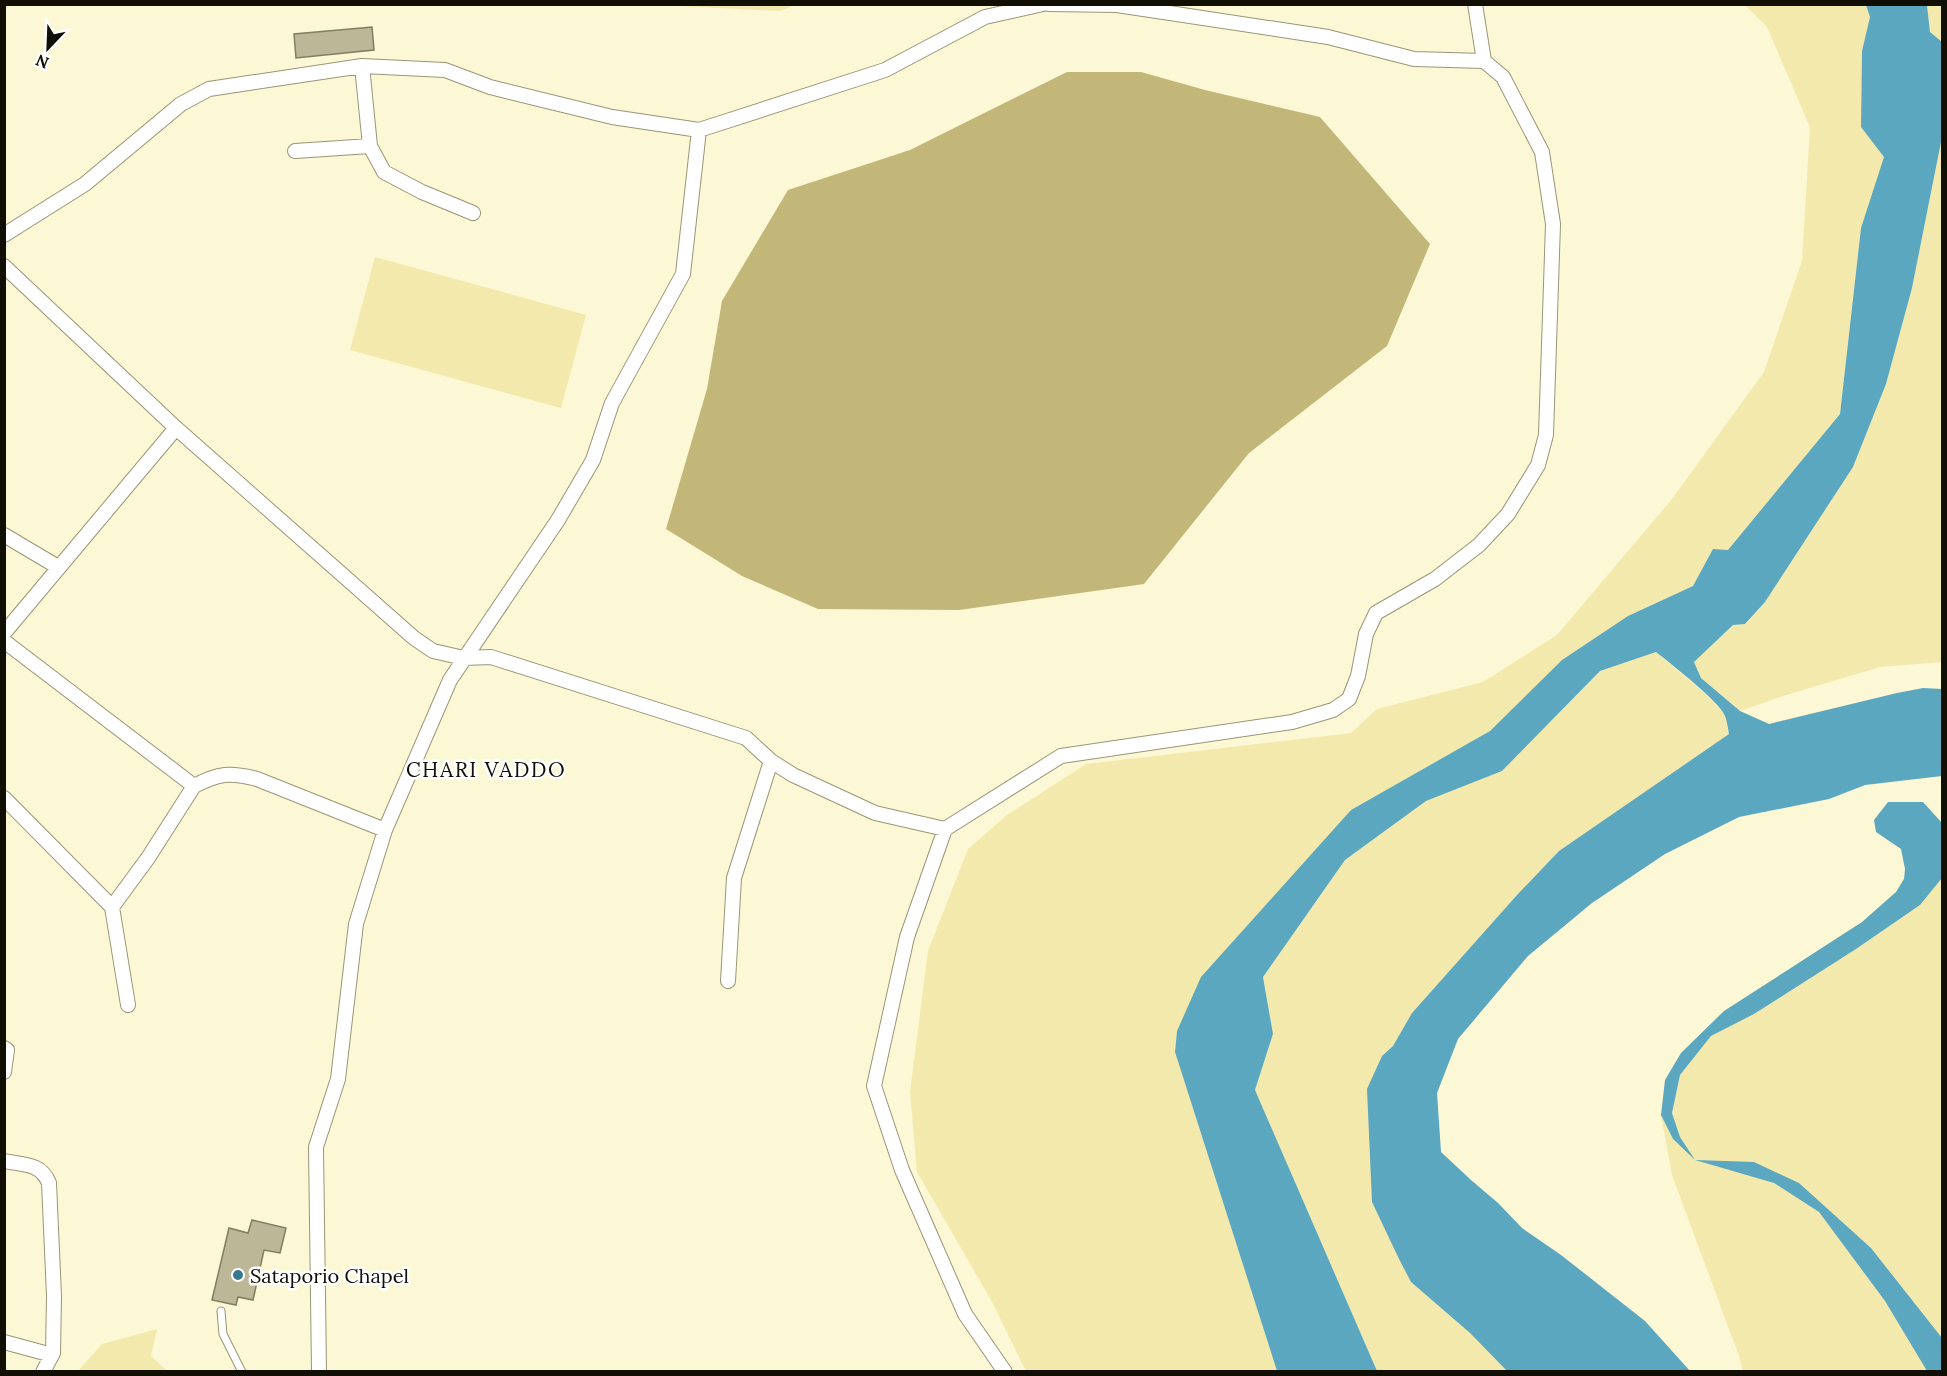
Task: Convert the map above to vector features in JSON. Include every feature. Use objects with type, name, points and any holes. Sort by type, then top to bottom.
[{"type":"street","points":[[4,235],[85,184],[181,104],[209,89],[362,66],[445,70],[490,87],[612,117],[699,130],[885,70],[985,17],[1043,4]]},
{"type":"street","points":[[1005,1371],[965,1314],[902,1170],[874,1086],[907,937],[945,829],[1061,756],[1292,722],[1333,710],[1349,699],[1358,676],[1366,633],[1376,613],[1435,579],[1479,545],[1508,514],[1538,465],[1546,435],[1553,224],[1542,152],[1503,77],[1484,61],[1414,59],[1328,37],[1117,5],[1049,4]]},
{"type":"street","points":[[1475,4],[1484,61]]},
{"type":"street","points":[[362,66],[370,146],[384,172],[422,192],[473,213]]},
{"type":"street","points":[[319,1371],[316,1147],[338,1079],[356,924],[385,830],[450,680],[558,520],[593,460],[612,403],[683,274],[699,130]]},
{"type":"street","points":[[295,151],[370,146]]},
{"type":"street","points":[[4,267],[176,428],[414,638],[433,651],[464,658],[491,657],[746,738],[771,761],[793,775],[874,813],[945,829]]},
{"type":"street","points":[[4,633],[176,428]]},
{"type":"street","points":[[4,535],[58,567]]},
{"type":"street","points":[[4,641],[194,786]]},
{"type":"street","points":[[728,981],[734,878],[771,761]]},
{"type":"street","points":[[112,907],[148,858],[194,786],[220,775],[240,775],[257,779],[385,830]]},
{"type":"street","points":[[4,798],[112,907],[128,1005]]},
{"type":"street","points":[[4,1048],[7,1050],[4,1072]]},
{"type":"street","points":[[4,1161],[40,1168],[49,1183],[54,1296],[52,1354],[43,1371]]},
{"type":"street","points":[[4,1342],[52,1354]]},
{"type":"lane","points":[[221,1311],[223,1334],[242,1371]]},
{"type":"shaded area","points":[[658,5],[795,5],[780,11]]},
{"type":"shaded area","points":[[1745,5],[1866,5],[1870,17],[1862,51],[1861,127],[1885,157],[1861,228],[1840,414],[1728,550],[1713,549],[1693,586],[1628,616],[1562,660],[1490,731],[1351,810],[1177,1031],[1175,1052],[1277,1371],[1026,1371],[991,1300],[917,1172],[910,1092],[928,951],[968,849],[1007,815],[1086,764],[1351,733],[1377,709],[1483,682],[1557,635],[1672,499],[1764,372],[1802,261],[1810,127],[1767,27]]},
{"type":"shaded area","points":[[1927,5],[1942,5],[1942,42],[1930,32]]},
{"type":"shaded area","points":[[1067,72],[1141,72],[1205,90],[1320,117],[1430,244],[1387,346],[1249,453],[1144,584],[959,610],[818,609],[742,576],[666,529],[707,389],[722,301],[788,190],[910,150]]},
{"type":"shaded area","points":[[1942,137],[1942,662],[1880,667],[1740,711],[1701,678],[1694,662],[1733,625],[1746,624],[1765,602],[1853,467],[1886,384],[1912,288]]},
{"type":"shaded area","points":[[375,257],[586,315],[561,408],[350,350]]},
{"type":"shaded area","points":[[1656,652],[1722,711],[1729,734],[1560,851],[1517,895],[1412,1013],[1393,1046],[1382,1056],[1372,1202],[1411,1282],[1470,1333],[1507,1371],[1377,1371],[1255,1090],[1273,1034],[1263,977],[1345,860],[1426,801],[1502,771],[1600,671]]},
{"type":"shaded area","points":[[1942,878],[1942,1338],[1871,1248],[1799,1183],[1697,1160],[1774,1183],[1819,1212],[1885,1301],[1927,1371],[1743,1371],[1672,1175],[1661,1115],[1673,1139],[1692,1157],[1680,1137],[1672,1113],[1680,1075],[1711,1036],[1754,1014],[1856,949],[1920,905]]},
{"type":"shaded area","points":[[157,1329],[151,1356],[167,1371],[78,1371],[102,1344]]},
{"type":"water","points":[[1866,5],[1927,5],[1930,32],[1942,42],[1942,137],[1912,288],[1886,384],[1853,467],[1765,602],[1745,624],[1733,625],[1694,662],[1701,678],[1740,711],[1769,724],[1897,693],[1923,688],[1942,689],[1942,776],[1865,785],[1829,799],[1739,817],[1665,854],[1592,903],[1528,956],[1458,1039],[1437,1093],[1441,1152],[1498,1203],[1522,1228],[1561,1255],[1645,1321],[1690,1371],[1507,1371],[1470,1333],[1411,1282],[1372,1202],[1367,1089],[1382,1056],[1393,1046],[1412,1013],[1559,851],[1729,734],[1725,716],[1714,702],[1656,652],[1600,671],[1502,771],[1426,801],[1345,860],[1263,977],[1273,1034],[1255,1090],[1377,1371],[1277,1371],[1175,1052],[1177,1031],[1201,977],[1351,810],[1490,731],[1562,660],[1628,616],[1693,586],[1713,549],[1728,550],[1840,414],[1861,228],[1884,157],[1861,127],[1862,51],[1870,17]]},
{"type":"water","points":[[1888,802],[1923,802],[1942,823],[1942,878],[1920,905],[1754,1014],[1711,1036],[1680,1075],[1672,1113],[1680,1137],[1695,1160],[1673,1139],[1661,1115],[1665,1080],[1681,1053],[1724,1011],[1862,922],[1896,892],[1904,879],[1905,869],[1901,849],[1876,832],[1874,820]]},
{"type":"water","points":[[1695,1160],[1754,1162],[1799,1183],[1871,1248],[1942,1338],[1942,1371],[1927,1371],[1885,1301],[1819,1212],[1774,1183]]},
{"type":"building","points":[[372,27],[374,50],[296,58],[294,34]]},
{"type":"building","name":"Sataporio Chapel","points":[[252,1220],[286,1228],[280,1253],[264,1250],[253,1300],[238,1297],[236,1305],[212,1300],[229,1228],[248,1233]]},
{"type":"place","name":"Sataporio Chapel","points":[[238,1275]]},
{"type":"district","name":"CHARI VADDO","points":[[486,769]]}]
